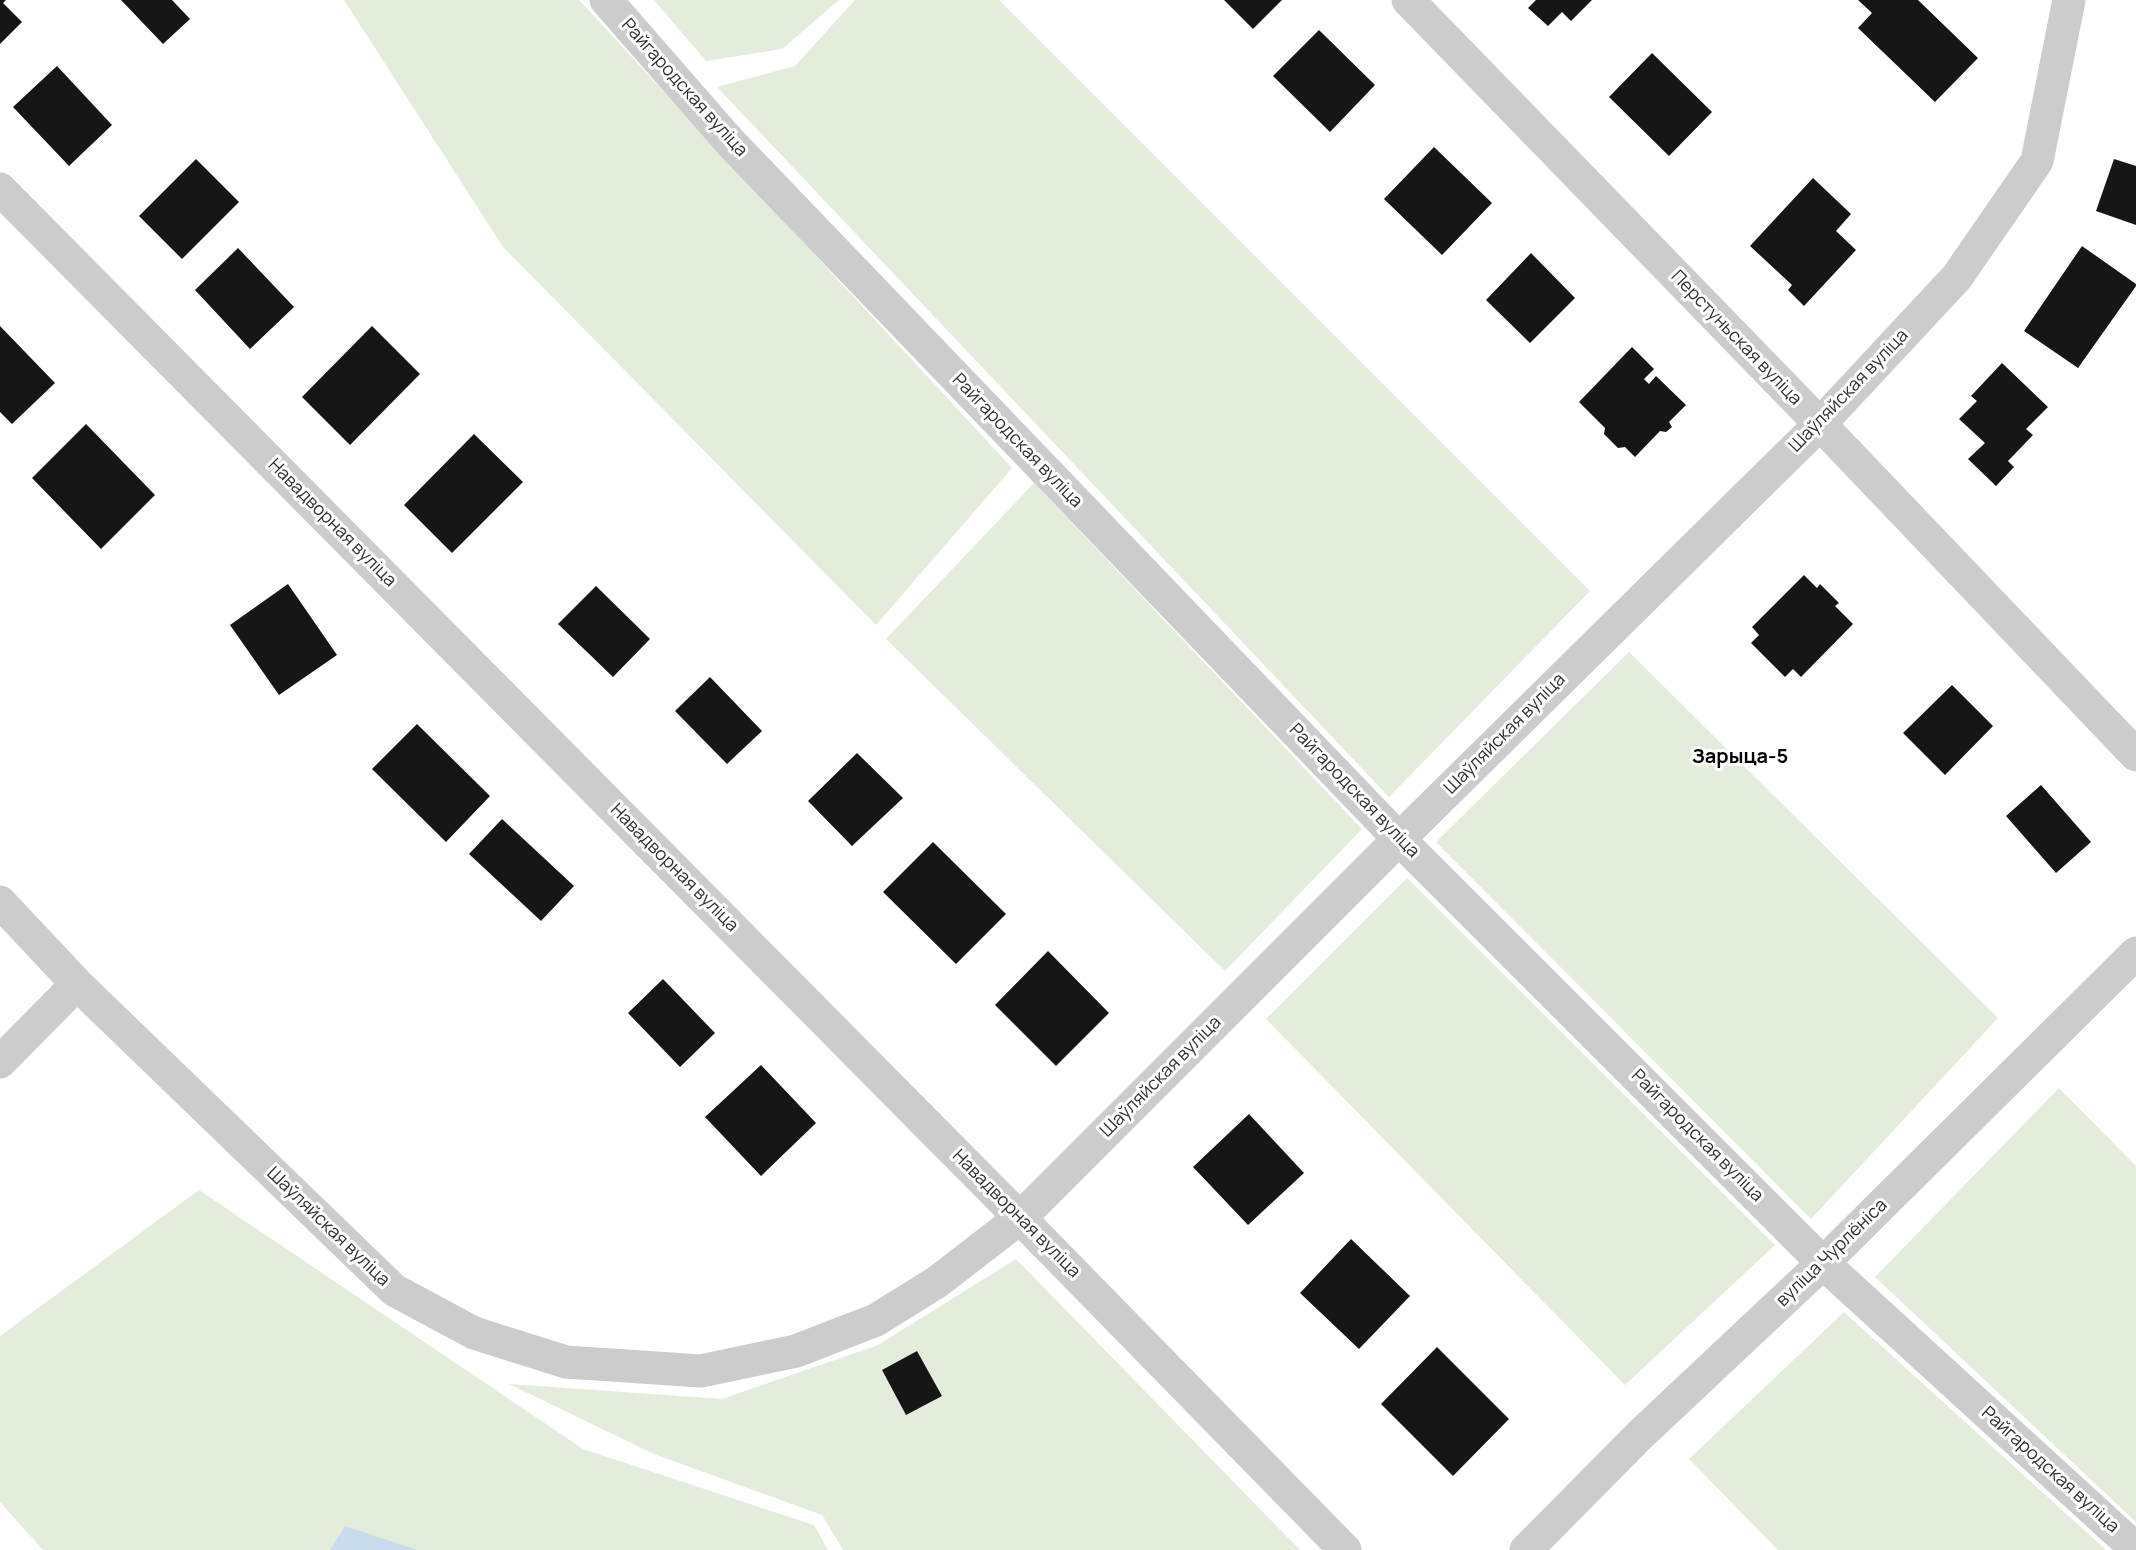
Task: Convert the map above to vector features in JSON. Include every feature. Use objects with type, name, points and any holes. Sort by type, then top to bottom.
[{"type":"street","name":"Райгародская вуліца","points":[[606,0],[730,142],[1399,839],[1823,1263],[2136,1548]]},
{"type":"street","name":"Перстуньская вуліца","points":[[1408,0],[1820,424],[2136,755]]},
{"type":"street","name":"Шаўляйская вуліца","points":[[0,902],[77,984],[394,1290],[474,1333],[566,1362],[701,1371],[796,1351],[876,1320],[938,1282],[1020,1218],[1399,839],[1820,424],[1957,277],[2037,161],[2069,0]]},
{"type":"street","name":"Навадворная вуліца","points":[[0,189],[1020,1218],[1345,1550]]},
{"type":"street","name":"вуліца Чурлёніса","points":[[1526,1550],[1640,1435],[1823,1263],[2136,953]]},
{"type":"street","points":[[0,1062],[77,984]]},
{"type":"green space","points":[[344,0],[579,0],[1012,468],[876,625],[503,247]]},
{"type":"green space","points":[[654,0],[839,0],[782,49],[706,61]]},
{"type":"green space","points":[[855,0],[999,0],[1590,591],[1389,797],[717,87],[795,66]]},
{"type":"green space","points":[[1034,483],[1362,829],[1225,971],[886,639]]},
{"type":"green space","points":[[1629,652],[1998,1018],[1811,1219],[1436,842]]},
{"type":"green space","points":[[1407,878],[1775,1245],[1625,1385],[1266,1019]]},
{"type":"green space","points":[[2059,1088],[2136,1166],[2136,1522],[1875,1277]]},
{"type":"green space","points":[[199,1190],[583,1449],[814,1525],[828,1550],[43,1550],[0,1502],[0,1336]]},
{"type":"green space","points":[[1016,1259],[1300,1550],[843,1550],[822,1515],[654,1454],[509,1384],[722,1399],[878,1345]],"holes":[[[917,1351],[941,1396],[906,1415],[882,1370]]]},
{"type":"green space","points":[[1844,1312],[2106,1550],[1778,1550],[1689,1459]]},
{"type":"water","points":[[345,1526],[417,1550],[330,1550]]},
{"type":"building","points":[[0,0],[6,0],[3,3],[22,22],[0,44]]},
{"type":"building","points":[[121,0],[172,0],[190,19],[163,44]]},
{"type":"building","points":[[1224,0],[1282,0],[1253,29]]},
{"type":"building","points":[[1536,0],[1592,0],[1571,21],[1562,12],[1548,26],[1528,8]]},
{"type":"building","points":[[1858,0],[1918,0],[1978,58],[1935,102],[1858,28],[1872,13]]},
{"type":"building","points":[[1319,30],[1375,85],[1330,132],[1273,76]]},
{"type":"building","points":[[1652,53],[1712,112],[1669,156],[1609,97]]},
{"type":"building","points":[[57,66],[112,125],[69,166],[13,107]]},
{"type":"building","points":[[1434,147],[1492,203],[1442,255],[1384,199]]},
{"type":"building","points":[[196,159],[239,202],[182,259],[139,216]]},
{"type":"building","points":[[2114,159],[2136,166],[2136,225],[2096,211]]},
{"type":"building","points":[[1813,178],[1851,214],[1836,231],[1856,250],[1804,306],[1788,290],[1792,285],[1750,246]]},
{"type":"building","points":[[2082,246],[2136,286],[2078,368],[2024,331]]},
{"type":"building","points":[[238,248],[294,307],[250,349],[195,290]]},
{"type":"building","points":[[1531,253],[1575,298],[1530,343],[1486,300]]},
{"type":"building","points":[[0,326],[55,383],[12,424],[0,412]]},
{"type":"building","points":[[372,326],[420,374],[350,445],[302,397]]},
{"type":"building","points":[[1632,347],[1654,369],[1644,379],[1649,384],[1656,376],[1686,405],[1669,422],[1672,427],[1666,432],[1660,431],[1635,457],[1625,447],[1618,448],[1604,434],[1605,428],[1579,402]]},
{"type":"building","points":[[2002,363],[2048,407],[2026,429],[2033,435],[2008,461],[2014,467],[1996,486],[1968,459],[1985,443],[1959,419],[1977,401],[1971,396]]},
{"type":"building","points":[[86,424],[155,495],[101,549],[32,478]]},
{"type":"building","points":[[474,434],[523,482],[452,553],[404,505]]},
{"type":"building","points":[[1804,575],[1817,588],[1820,584],[1839,603],[1835,606],[1853,624],[1801,677],[1793,669],[1785,677],[1751,643],[1759,635],[1752,627]]},
{"type":"building","points":[[288,584],[337,655],[279,695],[230,625]]},
{"type":"building","points":[[596,586],[650,639],[613,677],[558,624]]},
{"type":"building","points":[[710,677],[762,731],[727,764],[675,711]]},
{"type":"building","points":[[1952,685],[1993,726],[1945,775],[1903,733]]},
{"type":"building","points":[[417,724],[490,796],[446,842],[372,769]]},
{"type":"building","points":[[857,753],[903,798],[852,846],[808,801]]},
{"type":"building","points":[[2041,785],[2091,842],[2056,873],[2006,816]]},
{"type":"building","points":[[502,819],[574,886],[541,921],[469,854]]},
{"type":"building","points":[[933,842],[1006,914],[956,964],[883,892]]},
{"type":"building","points":[[1048,951],[1109,1013],[1056,1066],[995,1005]]},
{"type":"building","points":[[663,979],[715,1033],[680,1067],[628,1013]]},
{"type":"building","points":[[761,1065],[816,1123],[761,1176],[705,1117]]},
{"type":"building","points":[[1249,1114],[1304,1173],[1248,1225],[1193,1167]]},
{"type":"building","points":[[1351,1239],[1410,1296],[1359,1349],[1300,1293]]},
{"type":"building","points":[[1437,1347],[1509,1419],[1453,1476],[1381,1404]]},
{"type":"building","points":[[917,1351],[942,1396],[906,1415],[882,1370]]},
{"type":"district","name":"Зарыца-5","points":[[1740,757]]}]
